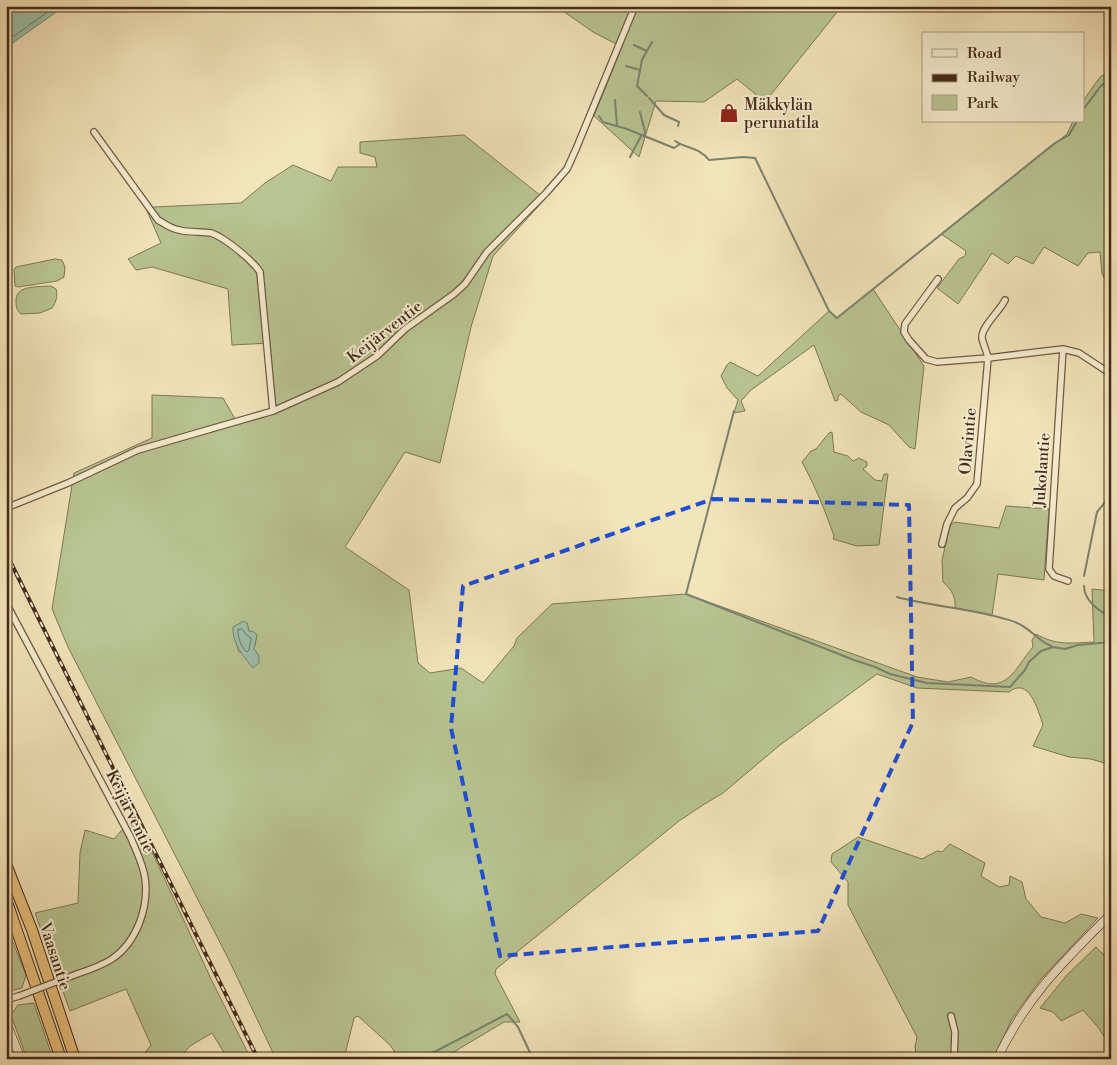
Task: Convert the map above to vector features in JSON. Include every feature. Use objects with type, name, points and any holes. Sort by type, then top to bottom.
[{"type":"highway","name":"Vaasantie","points":[[6,864],[32,930],[74,1059]]},
{"type":"highway","name":"Vaasantie","points":[[6,899],[61,1059]]},
{"type":"main road","points":[[997,1059],[1013,1027],[1036,992],[1111,914]]},
{"type":"main road","points":[[6,1022],[21,1059]]},
{"type":"street","name":"Keijärventie","points":[[7,508],[68,483],[138,450],[273,411],[338,382],[377,356],[405,329],[465,284],[488,252],[546,193],[566,169],[635,6]]},
{"type":"street","points":[[94,132],[158,220],[171,228],[181,231],[213,234],[243,253],[255,264],[260,272],[273,411]]},
{"type":"street","points":[[938,279],[905,324],[904,332],[906,336],[926,359],[937,362],[1063,349],[1079,353],[1111,374]]},
{"type":"street","name":"Olavintie","points":[[942,544],[955,508],[967,498],[977,484],[988,358],[982,338],[985,328],[1002,307],[1005,300]]},
{"type":"street","name":"Jukolantie","points":[[1063,349],[1049,569],[1054,576],[1068,581]]},
{"type":"street","name":"Keijärventie","points":[[6,603],[131,838],[145,876],[144,908],[138,927],[128,942],[113,958],[93,969],[6,1000]]},
{"type":"street","points":[[951,1016],[955,1032],[954,1059]]},
{"type":"highlighted area","points":[[713,499],[909,505],[913,722],[818,931],[500,956],[451,728],[463,586]]},
{"type":"green space","points":[[566,6],[842,6],[765,102],[737,79],[704,102],[656,101],[639,157],[594,116],[622,47],[593,32],[563,11]]},
{"type":"green space","points":[[1111,70],[1111,289],[1102,274],[1100,252],[1088,253],[1078,266],[1044,247],[1033,264],[1016,256],[1008,264],[992,253],[958,304],[937,288],[959,259],[965,256],[966,251],[941,234],[1067,134],[1073,122],[1084,122],[1084,100],[1100,77]]},
{"type":"green space","points":[[464,135],[545,199],[493,256],[471,327],[440,463],[405,452],[345,547],[409,590],[418,663],[430,673],[461,668],[483,683],[514,646],[517,638],[552,604],[686,594],[917,677],[948,682],[971,677],[993,684],[1008,678],[1015,671],[1033,647],[1032,640],[1036,634],[1058,642],[1094,642],[1092,589],[1111,591],[1111,765],[1091,759],[1069,757],[1033,746],[1043,725],[1032,697],[1022,688],[1016,688],[1009,692],[917,688],[877,674],[780,745],[723,793],[679,821],[496,969],[495,974],[520,1022],[504,1022],[442,1059],[399,1059],[390,1045],[358,1016],[354,1018],[344,1059],[276,1059],[229,960],[68,647],[52,609],[74,473],[152,438],[152,395],[223,398],[238,424],[276,413],[270,343],[232,345],[228,289],[152,267],[136,270],[128,259],[161,243],[147,211],[154,207],[241,203],[265,183],[293,165],[331,181],[338,167],[377,167],[375,157],[360,153],[360,142]],"holes":[[[247,623],[249,631],[257,635],[254,649],[259,656],[239,652],[236,643]]]},
{"type":"green space","points":[[55,259],[62,260],[65,267],[64,277],[57,281],[15,286],[14,270],[16,267]]},
{"type":"green space","points":[[51,286],[56,289],[57,294],[52,308],[40,313],[21,314],[18,311],[16,299],[20,291],[29,288]]},
{"type":"green space","points":[[873,289],[924,366],[915,449],[909,447],[889,425],[861,412],[841,394],[838,396],[838,400],[835,401],[814,345],[751,390],[741,401],[745,411],[734,413],[738,400],[727,388],[721,376],[730,362],[758,376],[829,311],[837,318]]},
{"type":"green space","points":[[832,432],[834,452],[848,456],[853,461],[859,458],[867,462],[867,466],[863,469],[875,480],[882,481],[884,474],[888,474],[879,545],[857,546],[833,539],[834,536],[823,507],[802,462]]},
{"type":"green space","points":[[1006,506],[1049,509],[1044,580],[998,574],[992,615],[955,608],[955,600],[952,593],[943,582],[942,560],[950,526],[954,522],[999,528]]},
{"type":"green space","points":[[140,826],[212,981],[251,1059],[228,1059],[212,1033],[190,1046],[179,1059],[140,1059],[151,1045],[126,989],[70,1011],[35,913],[78,903],[80,853],[85,830],[114,839],[122,830]]},
{"type":"green space","points":[[858,837],[922,859],[937,851],[942,852],[950,844],[985,863],[981,876],[999,887],[1009,885],[1010,876],[1022,882],[1026,899],[1041,917],[1065,923],[1081,914],[1098,918],[1041,979],[1012,1019],[993,1059],[917,1059],[915,1047],[917,1037],[848,905],[848,882],[831,862],[832,854]]},
{"type":"green space","points":[[6,925],[26,975],[22,988],[10,991],[6,989]]},
{"type":"green space","points":[[1096,947],[1111,962],[1111,1048],[1098,1027],[1083,1010],[1061,1021],[1053,1012],[1040,1008],[1067,975]]},
{"type":"green space","points":[[34,1003],[53,1059],[27,1059],[11,1015],[18,1005]]},
{"type":"water","points":[[6,6],[65,6],[11,44],[6,37]]},
{"type":"water","points":[[244,621],[247,623],[249,631],[257,635],[254,649],[259,656],[259,663],[253,668],[239,649],[233,633],[233,627]]},
{"type":"waterway","points":[[647,96],[637,86],[642,60],[652,42]]},
{"type":"waterway","points":[[634,45],[647,51]]},
{"type":"waterway","points":[[626,66],[640,70]]},
{"type":"waterway","points":[[1084,109],[1100,87],[1111,77]]},
{"type":"waterway","points":[[649,98],[664,115],[679,122],[678,126]]},
{"type":"waterway","points":[[615,100],[617,126]]},
{"type":"waterway","points":[[640,112],[645,132],[644,137]]},
{"type":"waterway","points":[[599,116],[603,122],[627,129],[674,148],[680,144]]},
{"type":"waterway","points":[[675,141],[697,150],[709,160],[743,157],[755,158],[829,311],[837,318],[1055,143],[1069,135],[1076,122]]},
{"type":"waterway","points":[[630,157],[641,136]]},
{"type":"waterway","points":[[734,411],[686,594],[890,674],[927,683],[1010,687],[1025,670],[1029,662],[1041,651],[1053,647],[1065,649],[1078,645],[1111,642]]},
{"type":"waterway","points":[[1084,576],[1097,512],[1111,495]]},
{"type":"waterway","points":[[1084,586],[1089,601],[1102,612],[1111,616]]},
{"type":"waterway","points":[[897,597],[1010,620],[1022,625],[1051,646]]},
{"type":"waterway","points":[[421,1059],[507,1014],[518,1027],[533,1059]]},
{"type":"railway","points":[[6,553],[258,1059]]},
{"type":"place","name":"Mäkkylän perunatila","points":[[729,113]]}]
